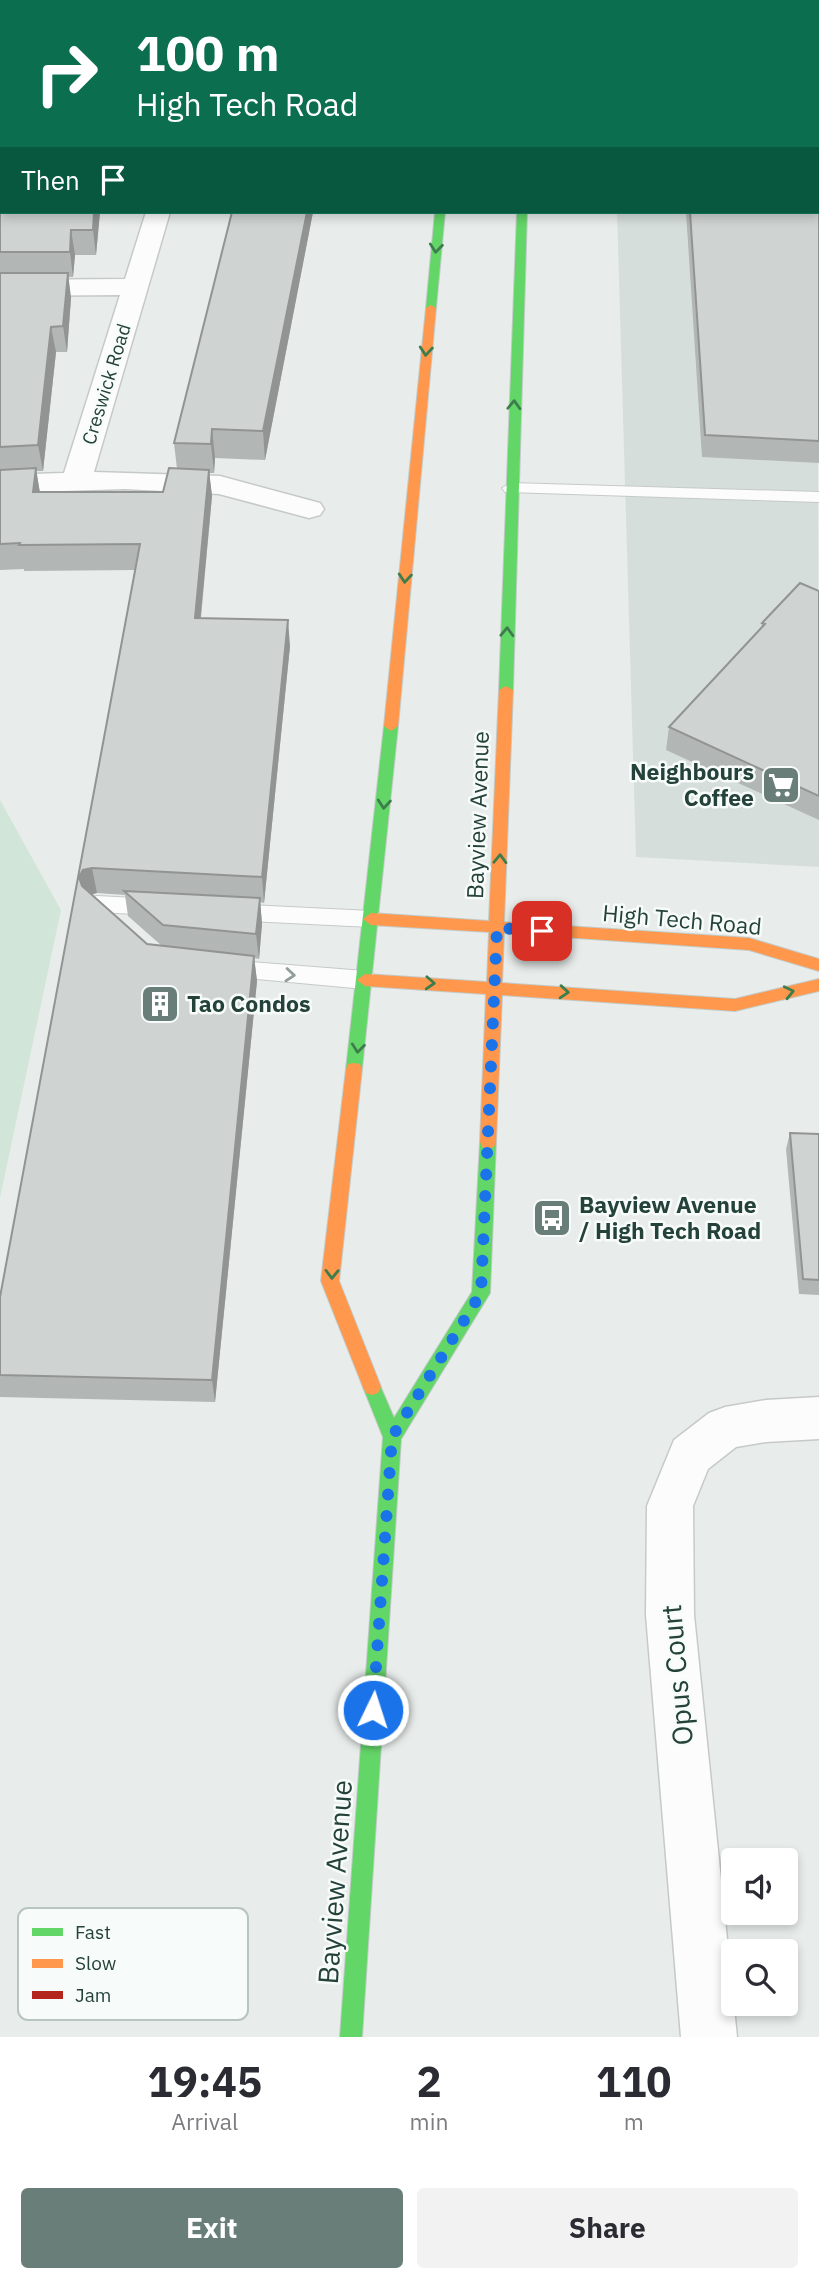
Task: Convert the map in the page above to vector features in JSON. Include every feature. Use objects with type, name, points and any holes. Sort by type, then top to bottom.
[{"type":"main road","name":"Bayview Avenue","points":[[351,2037],[392,1437],[330,1281],[365,980],[440,214]]},
{"type":"main road","name":"Bayview Avenue","points":[[392,1437],[481,1293],[496,987],[522,214]]},
{"type":"main road","name":"High Tech Road","points":[[371,919],[748,944],[819,965]]},
{"type":"main road","points":[[365,980],[735,1004],[819,985]]},
{"type":"street","name":"Creswick Road","points":[[76,482],[157,214]]},
{"type":"street","name":"Creswick Road","points":[[0,289],[135,287]]},
{"type":"street","name":"Creswick Road","points":[[0,484],[125,480],[220,485],[309,509]]},
{"type":"street","name":"Opus Court","points":[[709,2037],[670,1615],[670,1506],[690,1455],[725,1428],[766,1420],[819,1418]]},
{"type":"lane","points":[[511,488],[819,497]]},
{"type":"lane","points":[[124,929],[97,904],[177,908]]},
{"type":"lane","points":[[204,910],[371,919]]},
{"type":"lane","points":[[198,965],[365,980]]},
{"type":"shaded area","points":[[617,214],[817,214],[819,867],[636,857]]},
{"type":"green space","points":[[0,800],[61,910],[0,1198]]},
{"type":"building","points":[[0,214],[94,214],[93,230],[71,230],[70,252],[0,252]]},
{"type":"building","points":[[231,214],[307,214],[263,431],[212,429],[211,444],[174,443]]},
{"type":"building","points":[[690,214],[819,214],[819,441],[705,435]]},
{"type":"building","points":[[0,273],[68,273],[63,326],[51,327],[38,445],[0,447]]},
{"type":"building","name":"Tao Condos","points":[[36,468],[33,492],[163,492],[169,468],[209,470],[195,618],[288,620],[262,877],[92,868],[83,870],[79,877],[82,886],[147,944],[254,956],[212,1380],[0,1375],[0,1297],[140,544],[0,544],[0,470]]},
{"type":"building","points":[[800,583],[819,591],[819,796],[669,727]]},
{"type":"building","points":[[124,891],[260,898],[256,934],[163,925]]},
{"type":"building","points":[[790,1133],[819,1134],[819,1280],[803,1279]]},
{"type":"traffic: fast","points":[[431,308],[440,214]]},
{"type":"traffic: fast","points":[[506,690],[522,214]]},
{"type":"traffic: fast","points":[[354,1069],[391,726]]},
{"type":"traffic: fast","points":[[392,1437],[481,1293],[488,1142]]},
{"type":"traffic: fast","points":[[351,2037],[392,1437],[372,1387]]},
{"type":"traffic: slow","points":[[391,726],[431,308]]},
{"type":"traffic: slow","points":[[488,1142],[506,690]]},
{"type":"traffic: slow","points":[[371,919],[749,944],[819,965]]},
{"type":"traffic: slow","points":[[365,980],[735,1005],[819,985]]},
{"type":"traffic: slow","points":[[354,1069],[330,1281],[372,1387]]},
{"type":"place","name":"Neighbours Coffee","points":[[781,785]]},
{"type":"place","name":"Tao Condos","points":[[160,1004]]},
{"type":"place","name":"Bayview Avenue / High Tech Road","points":[[552,1218]]},
{"type":"route","points":[[373,1710],[392,1437],[481,1293],[497,928],[542,931]]}]
